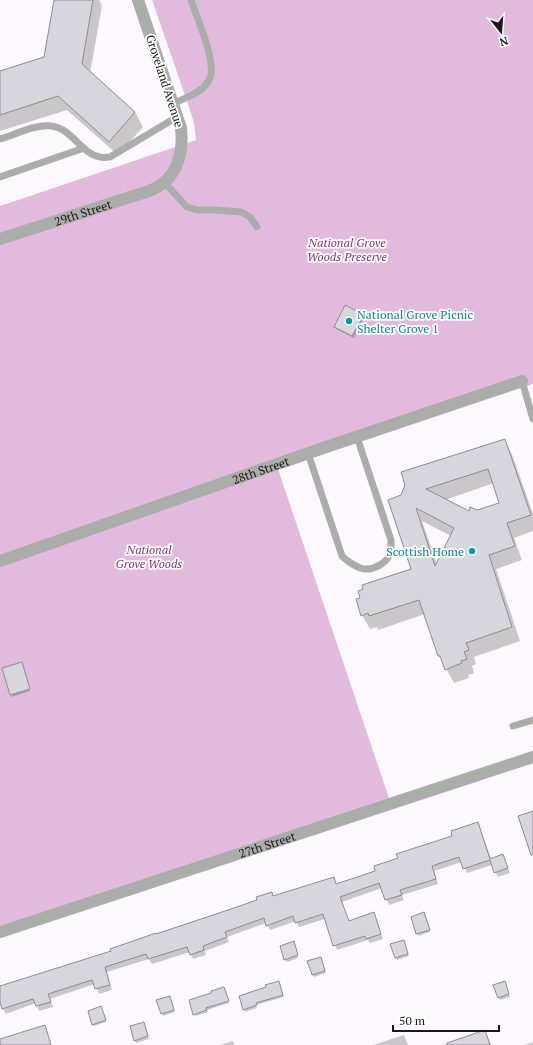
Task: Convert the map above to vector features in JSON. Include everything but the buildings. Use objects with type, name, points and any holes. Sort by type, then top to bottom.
[{"type":"street","name":"Groveland Avenue","points":[[138,0],[181,128],[181,149],[173,172],[165,183]]},
{"type":"street","name":"29th Street","points":[[0,239],[158,188],[165,183]]},
{"type":"street","name":"28th Street","points":[[0,561],[308,453],[522,381]]},
{"type":"street","name":"27th Street","points":[[0,932],[533,757]]},
{"type":"lane","points":[[173,103],[197,92],[207,85],[211,76],[212,66],[209,54],[191,0]]},
{"type":"lane","points":[[0,139],[39,126],[51,126],[63,129],[84,148],[100,157],[110,157],[177,117]]},
{"type":"lane","points":[[0,177],[84,148]]},
{"type":"lane","points":[[165,183],[187,207],[197,210],[241,212],[250,216],[257,227]]},
{"type":"lane","points":[[522,381],[533,419]]},
{"type":"lane","points":[[308,453],[342,556],[349,562],[361,568],[373,569],[380,566],[391,551],[391,540],[356,437]]},
{"type":"lane","points":[[513,726],[533,720]]},
{"type":"green space","name":"National Grove Woods","points":[[152,0],[533,0],[533,384],[278,469],[389,798],[0,926],[0,206],[196,140],[194,123],[189,107]]},
{"type":"place","name":"National Grove Picnic Shelter Grove 1","points":[[349,321]]},
{"type":"place","name":"Scottish Home","points":[[472,551]]},
{"type":"park label","name":"National Grove Woods Preserve","points":[[347,249]]}]
